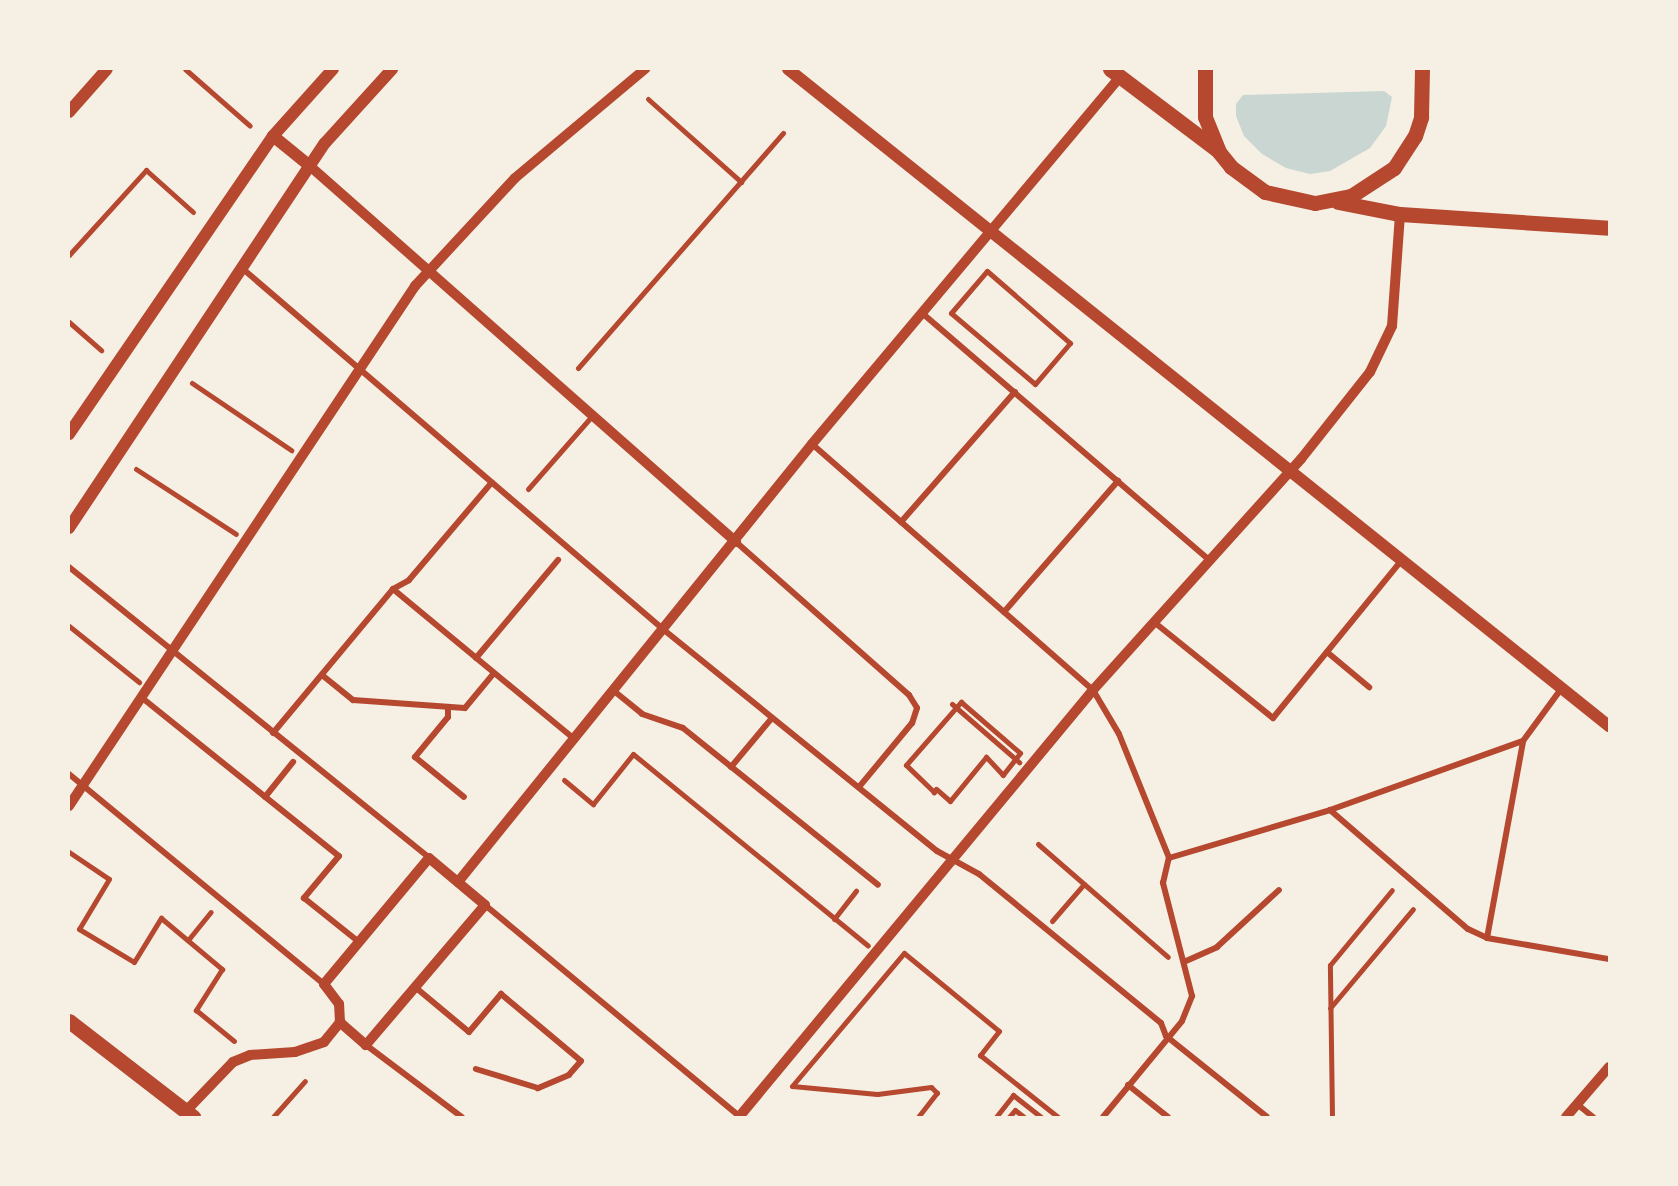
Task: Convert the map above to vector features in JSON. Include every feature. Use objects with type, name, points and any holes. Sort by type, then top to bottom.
[{"type":"main road","points":[[69,112],[107,69]]},
{"type":"main road","points":[[69,434],[273,136],[333,69]]},
{"type":"main road","points":[[69,528],[332,135],[392,69]]},
{"type":"main road","points":[[788,69],[1291,469],[1609,726]]},
{"type":"main road","points":[[1205,69],[1205,117],[1219,152]]},
{"type":"main road","points":[[1332,201],[1368,188],[1406,153],[1421,117],[1422,69]]},
{"type":"main road","points":[[1115,73],[1219,152],[1247,181],[1265,192],[1298,202],[1332,201],[1400,214],[1609,228]]},
{"type":"main road","points":[[273,136],[311,167]]},
{"type":"main road","points":[[69,1021],[189,1114]]},
{"type":"street","points":[[185,69],[250,126]]},
{"type":"street","points":[[69,806],[359,369],[427,272],[515,178],[645,69]]},
{"type":"street","points":[[458,882],[736,542],[812,444],[990,230],[1115,73]]},
{"type":"street","points":[[648,99],[741,182]]},
{"type":"street","points":[[578,368],[783,134]]},
{"type":"street","points":[[311,167],[427,272],[909,695],[917,708],[912,723],[859,787]]},
{"type":"street","points":[[69,255],[146,170],[193,212]]},
{"type":"street","points":[[69,567],[429,858],[740,1117],[1093,690],[1291,469],[1382,352],[1392,326],[1400,214]]},
{"type":"street","points":[[243,269],[664,630],[952,860],[979,874],[1155,1018],[1166,1036],[1267,1117]]},
{"type":"street","points":[[987,271],[1070,343],[1035,384],[951,313],[987,271]]},
{"type":"street","points":[[921,312],[1210,561]]},
{"type":"street","points":[[69,322],[101,350]]},
{"type":"street","points":[[192,383],[291,450]]},
{"type":"street","points":[[901,522],[1015,392]]},
{"type":"street","points":[[528,489],[592,416]]},
{"type":"street","points":[[812,444],[1093,690],[1119,734],[1169,858],[1163,883],[1186,961],[1192,996],[1182,1021],[1166,1036],[1103,1117]]},
{"type":"street","points":[[136,469],[236,534]]},
{"type":"street","points":[[1004,612],[1118,481]]},
{"type":"street","points":[[273,733],[393,589],[409,580],[492,482]]},
{"type":"street","points":[[1155,622],[1274,718],[1403,559]]},
{"type":"street","points":[[476,658],[558,560]]},
{"type":"street","points":[[393,589],[574,740]]},
{"type":"street","points":[[69,626],[139,682]]},
{"type":"street","points":[[1327,652],[1369,687]]},
{"type":"street","points":[[322,675],[352,700],[465,708],[494,673]]},
{"type":"street","points":[[1486,938],[1523,741],[1562,688]]},
{"type":"street","points":[[614,691],[642,714],[683,728],[878,885]]},
{"type":"street","points":[[140,697],[339,856],[304,898],[359,942]]},
{"type":"street","points":[[954,706],[1017,760],[1003,775],[986,757],[950,801],[919,780],[921,777],[906,765],[954,706]]},
{"type":"street","points":[[448,707],[448,717],[415,757],[464,797]]},
{"type":"street","points":[[731,767],[772,718]]},
{"type":"street","points":[[1169,858],[1330,810],[1523,741]]},
{"type":"street","points":[[564,780],[593,804],[633,754],[867,946]]},
{"type":"street","points":[[265,797],[293,762]]},
{"type":"street","points":[[69,774],[324,984],[339,1004],[340,1022],[324,1042],[296,1052],[250,1055],[222,1071],[189,1114]]},
{"type":"street","points":[[1330,810],[1468,929],[1486,938],[1609,959]]},
{"type":"street","points":[[1038,844],[1168,957]]},
{"type":"street","points":[[69,852],[109,879],[79,929],[134,962],[161,918],[222,969],[196,1010],[234,1041]]},
{"type":"street","points":[[324,984],[429,858]]},
{"type":"street","points":[[1052,921],[1084,884]]},
{"type":"street","points":[[1186,961],[1216,947],[1279,890]]},
{"type":"street","points":[[1332,1117],[1330,965],[1392,890]]},
{"type":"street","points":[[834,919],[856,891]]},
{"type":"street","points":[[366,1045],[485,904]]},
{"type":"street","points":[[1330,1008],[1413,909]]},
{"type":"street","points":[[188,940],[211,912]]},
{"type":"street","points":[[918,1117],[937,1093],[931,1088],[877,1094],[792,1086],[904,953],[999,1031],[980,1055],[1058,1117]]},
{"type":"street","points":[[415,987],[469,1032],[501,994],[581,1061],[569,1075],[538,1088],[476,1070]]},
{"type":"street","points":[[340,1022],[366,1045],[462,1117]]},
{"type":"street","points":[[1566,1117],[1609,1066]]},
{"type":"street","points":[[273,1117],[305,1081]]},
{"type":"street","points":[[1128,1085],[1168,1117]]},
{"type":"street","points":[[996,1117],[1013,1095],[1041,1117]]},
{"type":"street","points":[[1577,1104],[1593,1117]]},
{"type":"street","points":[[1009,1117],[1015,1110],[1024,1117]]},
{"type":"shaded area","points":[[1384,91],[1392,97],[1386,126],[1370,148],[1330,171],[1310,174],[1286,168],[1262,154],[1244,136],[1236,116],[1236,104],[1243,95]]}]
